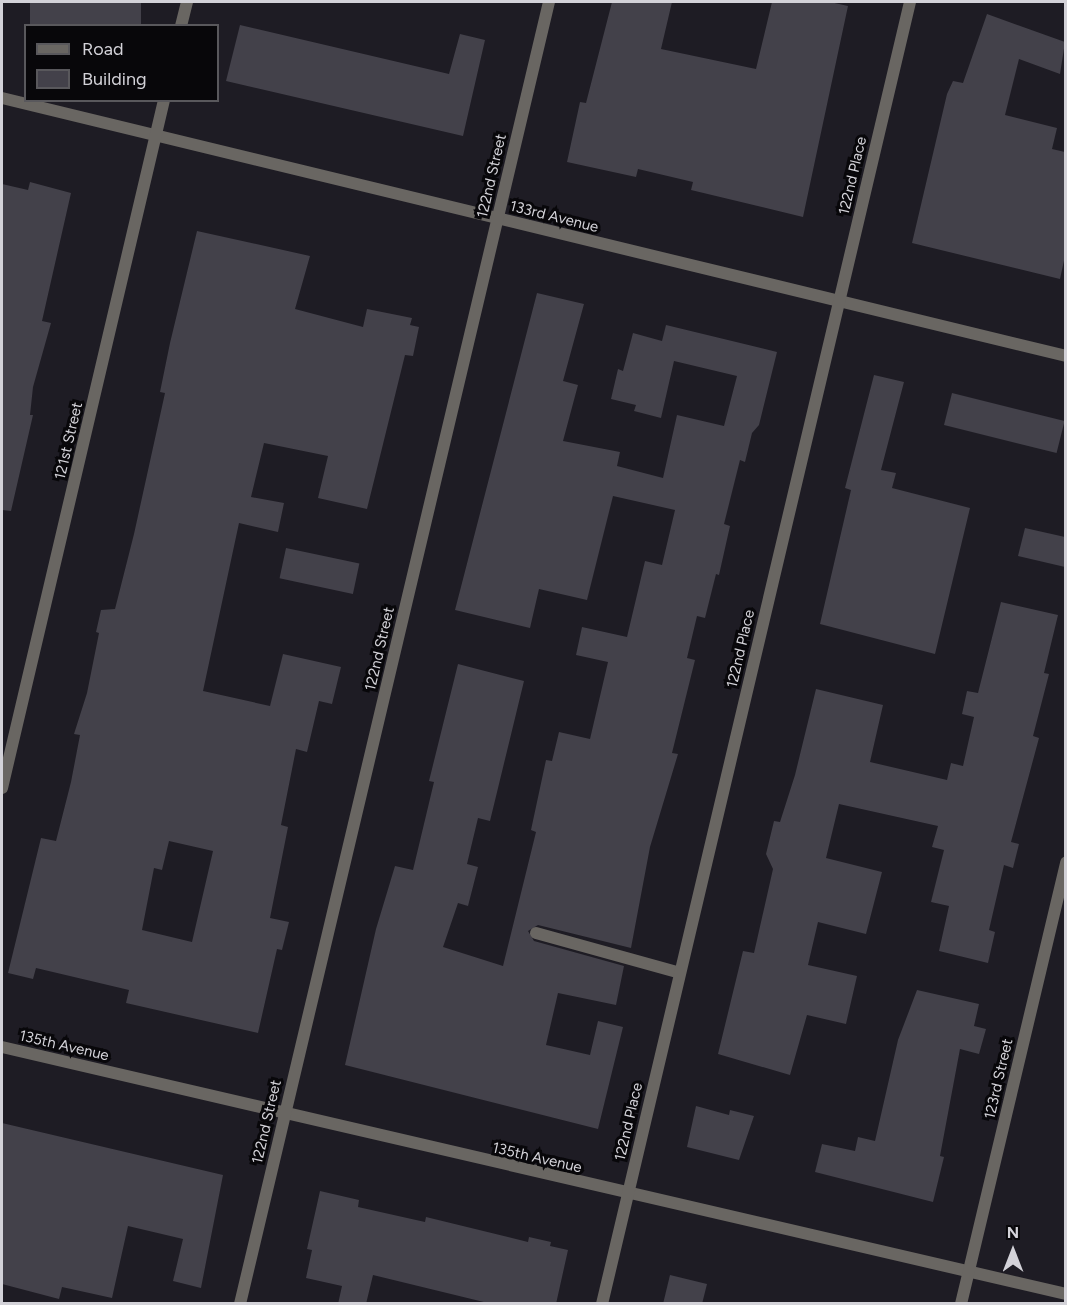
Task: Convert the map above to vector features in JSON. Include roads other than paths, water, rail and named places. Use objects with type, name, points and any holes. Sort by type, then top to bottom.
[{"type":"street","points":[[182,24],[187,2]]},
{"type":"street","name":"122nd Street","points":[[240,1304],[549,2]]},
{"type":"street","name":"122nd Place","points":[[602,1304],[910,2]]},
{"type":"street","name":"133rd Avenue","points":[[2,99],[1065,356]]},
{"type":"street","name":"121st Street","points":[[2,788],[164,102]]},
{"type":"street","name":"123rd Street","points":[[961,1304],[1065,862]]},
{"type":"street","points":[[536,933],[680,973]]},
{"type":"street","name":"135th Avenue","points":[[2,1047],[627,1195],[969,1270],[1065,1294]]}]
